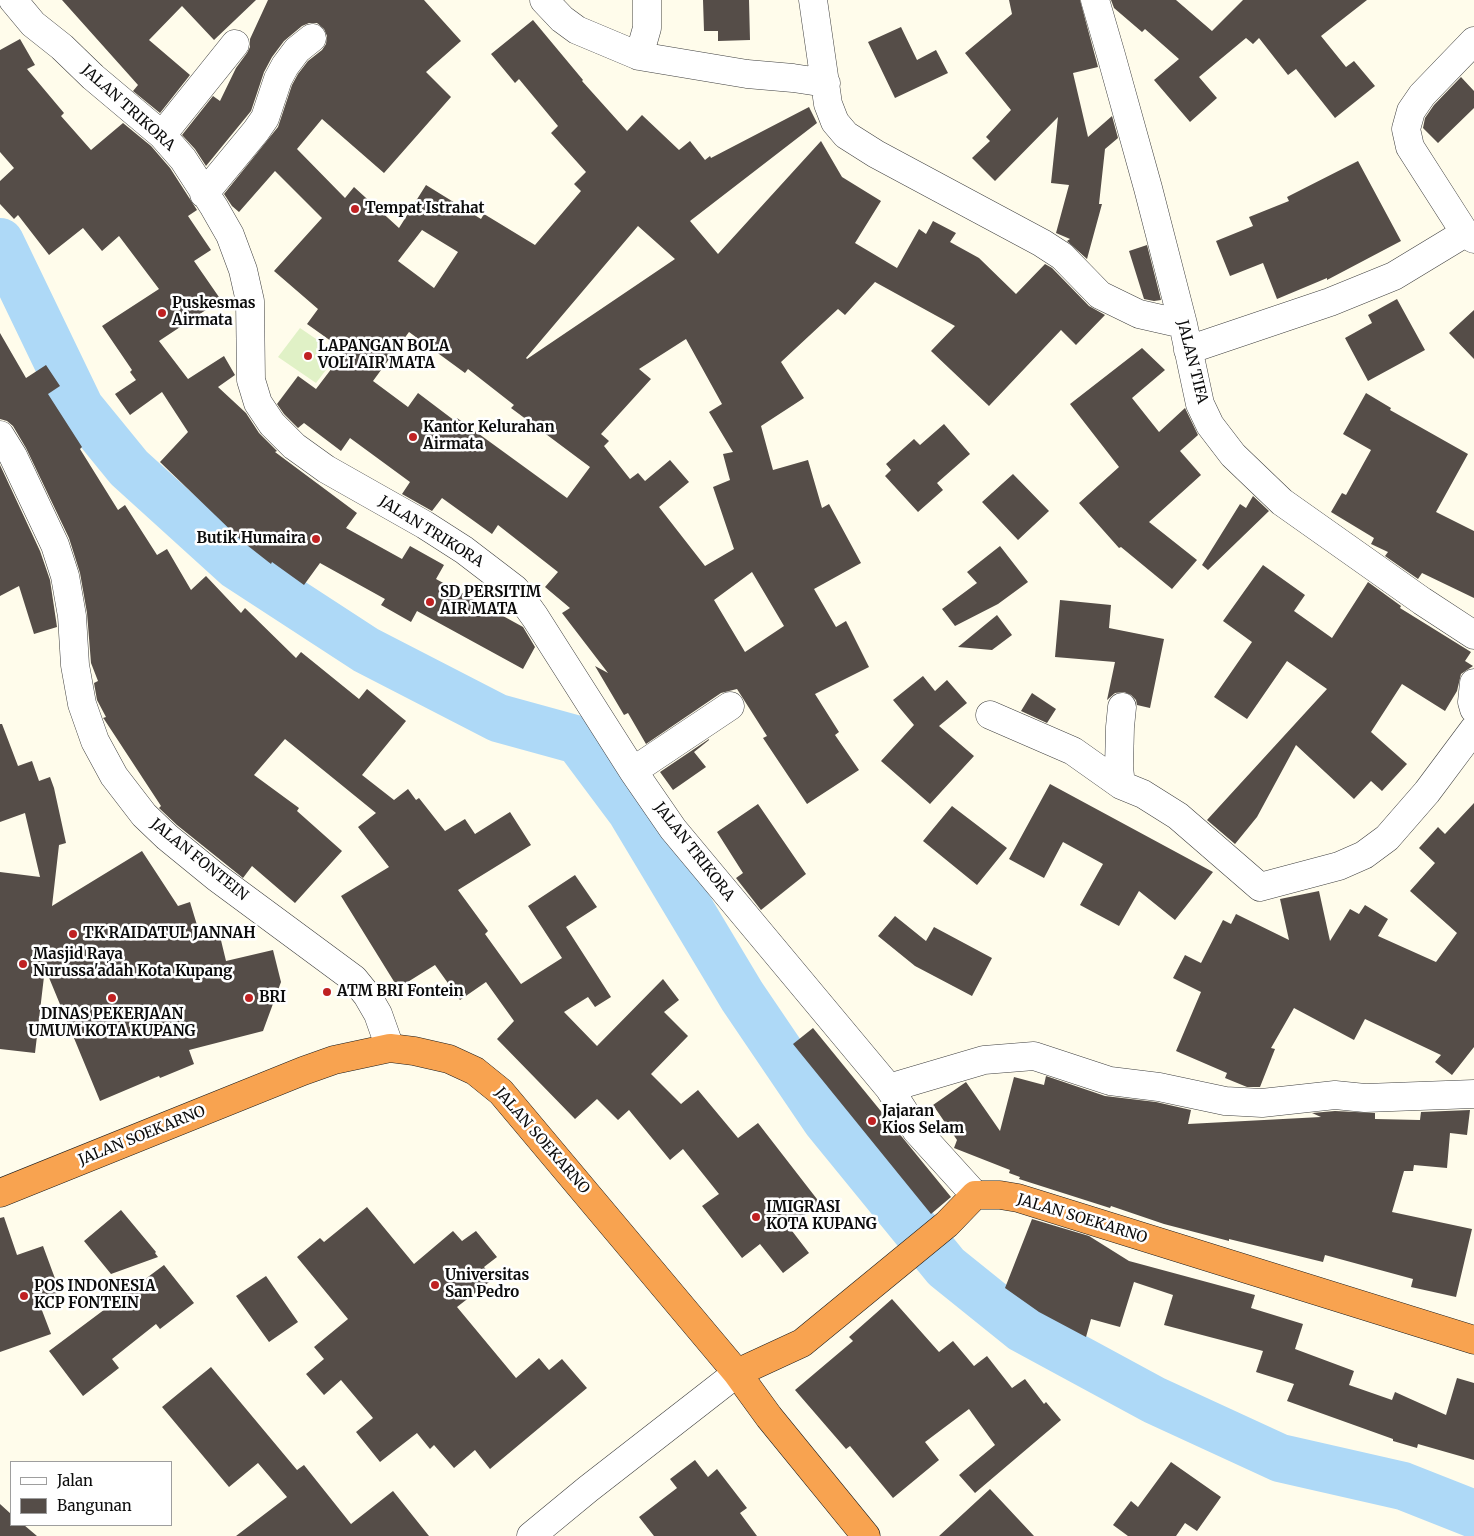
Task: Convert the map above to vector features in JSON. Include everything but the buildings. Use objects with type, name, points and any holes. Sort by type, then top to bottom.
[{"type":"highway","name":"JALAN SOEKARNO","points":[[0,1193],[334,1060],[390,1048],[450,1059],[475,1071],[501,1092],[737,1373],[770,1418],[866,1536]]},
{"type":"highway","name":"JALAN SOEKARNO","points":[[975,1195],[1000,1194],[1018,1198],[1474,1340]]},
{"type":"highway","points":[[737,1373],[802,1342],[947,1224],[975,1195]]},
{"type":"street","name":"JALAN TRIKORA","points":[[13,0],[33,24],[162,135],[182,159],[230,234],[243,270],[250,300],[251,380],[258,403],[272,424],[294,446],[326,469],[425,525],[464,550],[514,589],[535,617],[673,829],[889,1088],[916,1130],[975,1195]]},
{"type":"street","points":[[544,0],[562,19],[577,30],[639,56],[747,74],[826,83]]},
{"type":"street","points":[[639,56],[647,28],[647,0]]},
{"type":"street","points":[[813,0],[828,104],[835,122],[846,135],[876,154],[1042,243],[1062,256],[1100,294],[1185,337],[1330,302],[1394,276],[1470,236],[1410,147],[1406,128],[1411,111],[1422,95],[1474,41]]},
{"type":"street","name":"JALAN TIFA","points":[[1095,0],[1119,83],[1185,337],[1200,404],[1210,425],[1233,456],[1282,502],[1422,601],[1474,635]]},
{"type":"street","points":[[204,194],[265,118],[278,79],[285,66],[297,50],[312,38]]},
{"type":"street","points":[[162,135],[235,44]]},
{"type":"street","name":"JALAN FONTEIN","points":[[0,435],[13,456],[55,545],[65,576],[72,616],[75,665],[82,704],[95,741],[114,776],[144,815],[167,837],[216,877],[354,979],[367,995],[378,1014],[390,1048]]},
{"type":"street","points":[[1474,684],[1472,702],[1474,709]]},
{"type":"street","points":[[633,770],[730,706]]},
{"type":"street","points":[[1121,785],[1119,767],[1122,708]]},
{"type":"street","points":[[990,715],[1073,751],[1121,785],[1143,794],[1178,816],[1260,887],[1339,866],[1364,855],[1387,838],[1427,792],[1474,729]]},
{"type":"street","points":[[889,1088],[984,1060],[1034,1056],[1110,1081],[1159,1087],[1225,1101],[1262,1103],[1336,1094],[1365,1098],[1474,1094]]},
{"type":"street","points":[[531,1536],[737,1373]]},
{"type":"green space","name":"LAPANGAN BOLA VOLI AIR MATA","points":[[300,328],[338,354],[316,383],[278,357]]},
{"type":"waterway","points":[[0,242],[80,408],[129,468],[237,566],[366,650],[498,718],[578,740],[631,811],[742,996],[826,1120],[946,1267],[1023,1329],[1154,1400],[1280,1458],[1403,1486],[1474,1514]]},
{"type":"place","name":"Tempat Istrahat","points":[[355,209]]},
{"type":"place","name":"Puskesmas Airmata","points":[[162,313]]},
{"type":"place","name":"LAPANGAN BOLA VOLI AIR MATA","points":[[308,356]]},
{"type":"place","name":"Kantor Kelurahan Airmata","points":[[413,437]]},
{"type":"place","name":"Butik Humaira","points":[[316,539]]},
{"type":"place","name":"SD PERSITIM AIR MATA","points":[[430,602]]},
{"type":"place","name":"TK RAIDATUL JANNAH","points":[[73,934]]},
{"type":"place","name":"Masjid Raya Nurussa'adah Kota Kupang","points":[[23,964]]},
{"type":"place","name":"ATM BRI Fontein","points":[[327,992]]},
{"type":"place","name":"DINAS PEKERJAAN UMUM KOTA KUPANG","points":[[112,998]]},
{"type":"place","name":"BRI","points":[[249,998]]},
{"type":"place","name":"Jajaran Kios Selam","points":[[872,1121]]},
{"type":"place","name":"IMIGRASI KOTA KUPANG","points":[[756,1217]]},
{"type":"place","name":"Universitas San Pedro","points":[[435,1285]]},
{"type":"place","name":"POS INDONESIA KCP FONTEIN","points":[[24,1296]]}]
